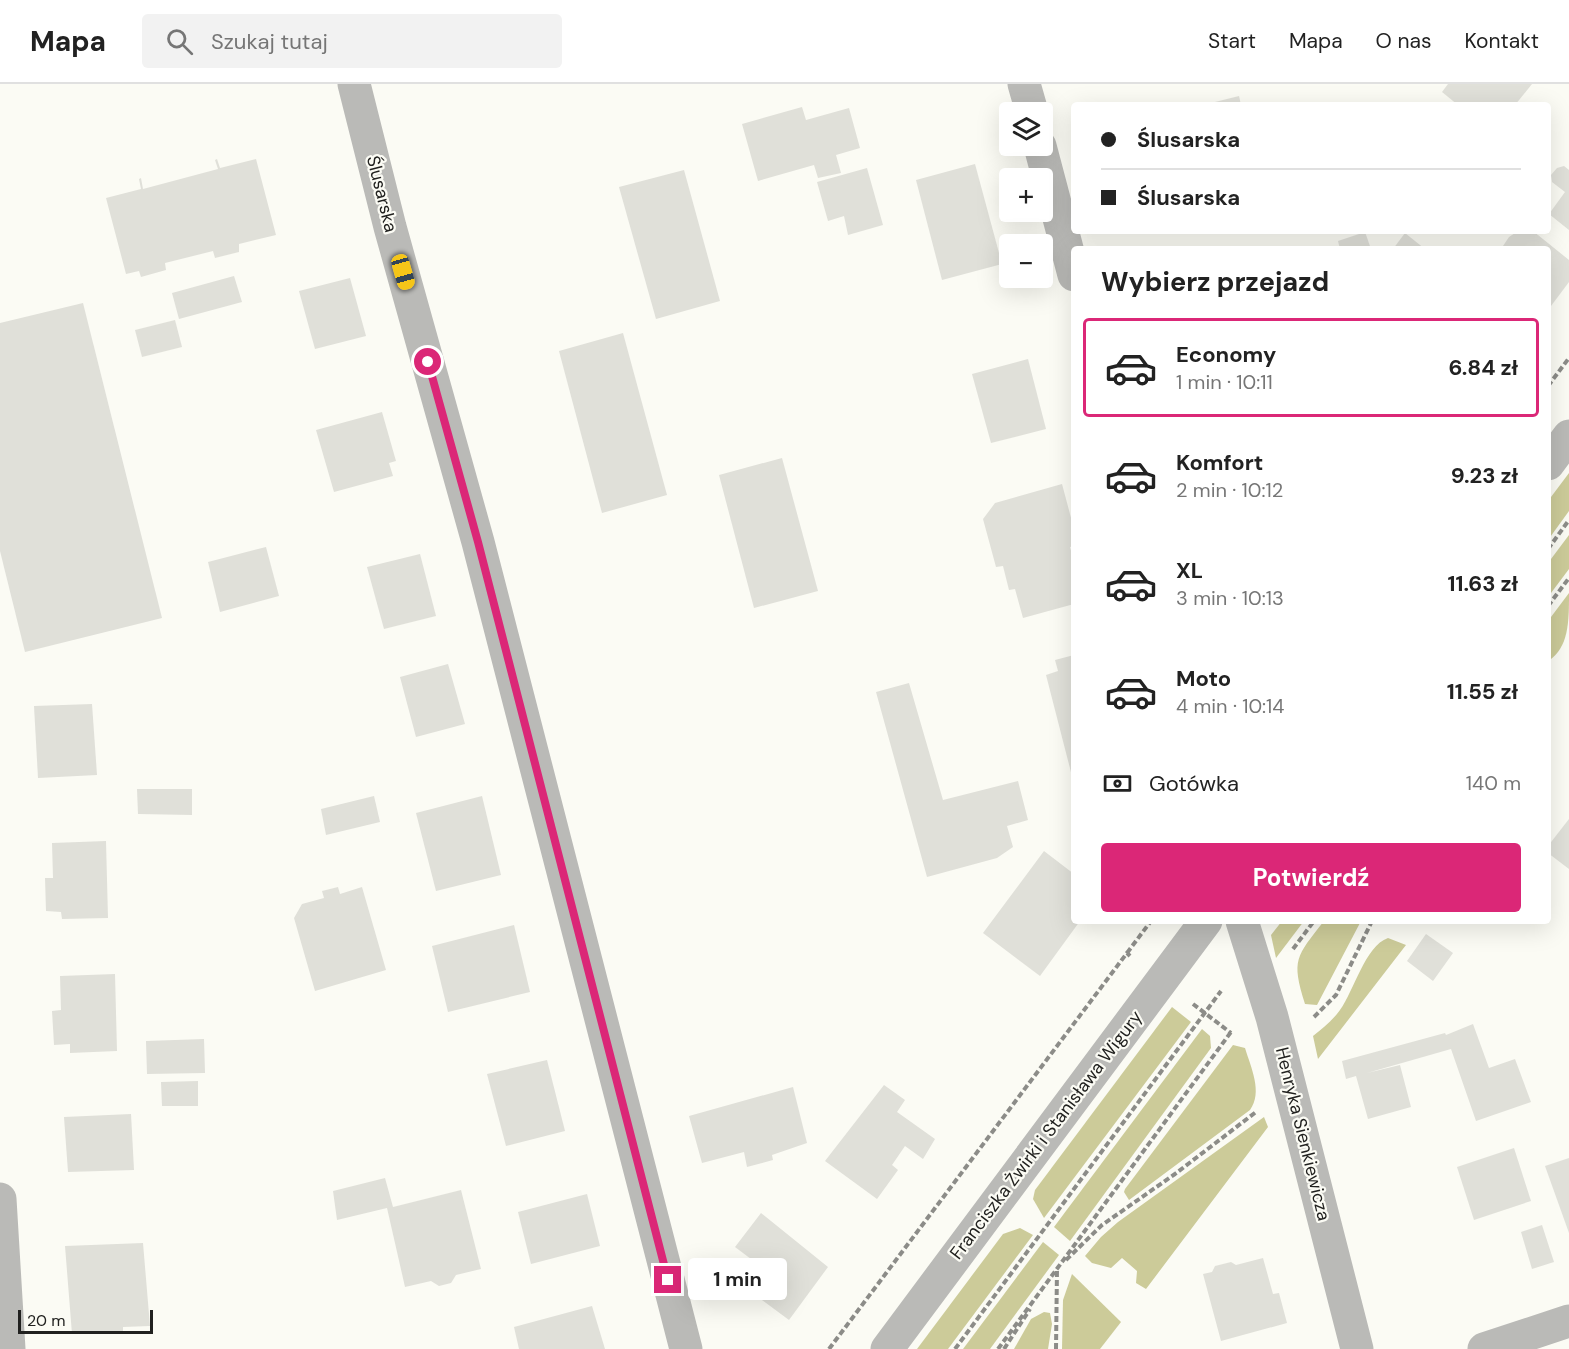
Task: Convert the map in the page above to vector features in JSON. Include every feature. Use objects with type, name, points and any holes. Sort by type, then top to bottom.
[{"type":"street","name":"Ślusarska","points":[[354,84],[390,226],[478,542],[686,1349]]},
{"type":"street","points":[[1024,84],[1029,102]]},
{"type":"street","points":[[1043,156],[1071,264]]},
{"type":"street","points":[[1551,460],[1569,436]]},
{"type":"street","name":"Franciszka Żwirki i Stanisława Wigury","points":[[887,1349],[1204,924]]},
{"type":"street","name":"Henryka Sienkiewicza","points":[[1246,936],[1296,1104],[1358,1349]]},
{"type":"street","points":[[0,1199],[9,1349]]},
{"type":"street","points":[[1484,1349],[1569,1321]]},
{"type":"path","points":[[1551,382],[1569,358]]},
{"type":"path","points":[[1551,545],[1569,520]]},
{"type":"path","points":[[1551,602],[1569,578]]},
{"type":"path","points":[[1127,953],[1149,924]]},
{"type":"path","points":[[998,1349],[1312,924]]},
{"type":"path","points":[[1307,1024],[1336,995],[1371,924]]},
{"type":"path","points":[[955,1349],[1246,936]]},
{"type":"path","points":[[1004,1349],[1057,1269],[1102,1225],[1175,1174],[1259,1109]]},
{"type":"path","points":[[1056,1349],[1057,1269]]},
{"type":"shaded area","points":[[1569,473],[1569,511],[1551,536],[1551,497]]},
{"type":"shaded area","points":[[1569,535],[1569,569],[1551,593],[1551,559]]},
{"type":"shaded area","points":[[1569,593],[1568,623],[1564,641],[1551,658],[1551,617]]},
{"type":"shaded area","points":[[1280,924],[1302,924],[1276,958],[1271,935]]},
{"type":"shaded area","points":[[1322,924],[1359,924],[1317,1005],[1305,1004],[1298,977],[1299,959],[1307,943]]},
{"type":"shaded area","points":[[1388,938],[1406,945],[1318,1059],[1313,1036],[1340,1010],[1366,959],[1380,943]]},
{"type":"shaded area","points":[[1172,1007],[1191,1022],[1044,1218],[1033,1199],[1035,1190]]},
{"type":"shaded area","points":[[1202,1029],[1210,1036],[1211,1048],[1070,1241],[1054,1227]]},
{"type":"shaded area","points":[[1233,1045],[1245,1048],[1253,1072],[1256,1096],[1250,1110],[1129,1200],[1124,1192],[1125,1189]]},
{"type":"shaded area","points":[[1264,1117],[1268,1127],[1146,1289],[1136,1283],[1137,1271],[1122,1258],[1111,1268],[1092,1263],[1085,1256],[1118,1222]]},
{"type":"shaded area","points":[[1020,1228],[1033,1235],[948,1349],[917,1349],[1003,1234]]},
{"type":"shaded area","points":[[1043,1242],[1059,1255],[990,1349],[963,1349]]},
{"type":"shaded area","points":[[1072,1274],[1121,1322],[1100,1349],[1062,1349],[1063,1300]]},
{"type":"shaded area","points":[[1044,1312],[1050,1313],[1052,1324],[1048,1349],[1014,1349],[1031,1319]]},
{"type":"building","points":[[1448,84],[1532,84],[1517,102],[1454,102],[1442,92]]},
{"type":"building","points":[[1239,96],[1240,102],[1215,102]]},
{"type":"building","points":[[802,107],[806,120],[849,108],[860,148],[836,155],[841,173],[818,178],[814,165],[758,181],[742,124]]},
{"type":"building","points":[[217,159],[220,168],[256,159],[276,235],[239,244],[239,252],[215,258],[213,251],[165,263],[166,270],[141,277],[139,271],[126,274],[106,198],[141,189],[139,179],[141,178],[143,189],[218,169],[215,160]]},
{"type":"building","points":[[975,164],[999,253],[999,265],[942,280],[916,180]]},
{"type":"building","points":[[1564,166],[1569,170],[1569,230],[1551,216],[1551,211],[1565,192],[1552,182],[1551,175],[1557,168]]},
{"type":"building","points":[[867,168],[883,225],[848,235],[844,216],[828,221],[817,182]]},
{"type":"building","points":[[684,170],[720,301],[656,319],[619,187]]},
{"type":"building","points":[[1366,234],[1370,246],[1339,246],[1338,241]]},
{"type":"building","points":[[1406,234],[1421,246],[1395,246]]},
{"type":"building","points":[[1514,234],[1537,234],[1569,260],[1569,282],[1551,306],[1551,246],[1503,246]]},
{"type":"building","points":[[234,276],[242,302],[179,319],[172,293]]},
{"type":"building","points":[[350,278],[366,336],[315,349],[299,291]]},
{"type":"building","points":[[83,303],[162,618],[25,652],[0,551],[0,323]]},
{"type":"building","points":[[175,320],[182,347],[142,357],[135,330]]},
{"type":"building","points":[[623,333],[667,495],[602,513],[559,351]]},
{"type":"building","points":[[1028,359],[1046,429],[991,443],[972,374]]},
{"type":"building","points":[[382,412],[396,461],[389,463],[393,476],[334,492],[316,430]]},
{"type":"building","points":[[782,458],[818,591],[754,608],[719,475]]},
{"type":"building","points":[[1062,484],[1071,518],[1071,605],[1023,618],[1015,589],[1009,590],[1003,566],[996,567],[983,519],[995,503]]},
{"type":"building","points":[[266,547],[279,596],[220,612],[208,562]]},
{"type":"building","points":[[420,554],[436,616],[384,629],[367,567]]},
{"type":"building","points":[[1071,656],[1071,772],[1046,675],[1058,671],[1055,660]]},
{"type":"building","points":[[448,664],[465,724],[416,737],[400,677]]},
{"type":"building","points":[[909,683],[943,800],[1018,781],[1028,820],[1007,826],[1013,847],[997,858],[927,877],[876,692]]},
{"type":"building","points":[[92,704],[97,775],[38,778],[34,706]]},
{"type":"building","points":[[137,789],[192,789],[192,815],[138,814]]},
{"type":"building","points":[[374,796],[380,822],[326,835],[321,809]]},
{"type":"building","points":[[482,796],[501,875],[436,891],[416,813]]},
{"type":"building","points":[[1569,819],[1569,869],[1551,855],[1551,842]]},
{"type":"building","points":[[106,841],[108,918],[62,919],[61,912],[46,911],[45,878],[53,878],[52,843]]},
{"type":"building","points":[[1044,851],[1071,872],[1071,924],[1078,924],[1040,976],[983,933]]},
{"type":"building","points":[[338,887],[340,894],[362,887],[386,970],[315,991],[294,918],[302,904],[324,898],[322,891]]},
{"type":"building","points":[[514,925],[530,992],[448,1012],[432,946]]},
{"type":"building","points":[[1426,934],[1453,953],[1433,981],[1407,961]]},
{"type":"building","points":[[115,974],[117,1051],[70,1053],[70,1044],[54,1045],[52,1011],[61,1010],[60,976]]},
{"type":"building","points":[[1473,1024],[1489,1068],[1515,1059],[1531,1102],[1476,1121],[1451,1049],[1367,1073],[1400,1065],[1411,1107],[1368,1119],[1356,1076],[1346,1079],[1342,1061],[1445,1033],[1446,1035]]},
{"type":"building","points":[[204,1039],[205,1073],[147,1074],[146,1041]]},
{"type":"building","points":[[547,1060],[565,1131],[506,1146],[487,1074]]},
{"type":"building","points":[[198,1081],[198,1106],[162,1106],[161,1082]]},
{"type":"building","points":[[884,1085],[905,1100],[897,1112],[935,1139],[923,1159],[905,1146],[892,1165],[898,1170],[877,1199],[825,1161]]},
{"type":"building","points":[[793,1087],[807,1143],[772,1155],[773,1160],[747,1167],[744,1152],[702,1163],[689,1116]]},
{"type":"building","points":[[131,1114],[134,1170],[68,1172],[64,1117]]},
{"type":"building","points":[[1514,1148],[1531,1201],[1474,1220],[1457,1167]]},
{"type":"building","points":[[1569,1158],[1569,1233],[1545,1166]]},
{"type":"building","points":[[385,1178],[393,1207],[461,1190],[481,1269],[456,1275],[451,1283],[439,1286],[431,1281],[405,1287],[387,1208],[337,1220],[333,1191]]},
{"type":"building","points":[[587,1194],[600,1246],[531,1264],[518,1212]]},
{"type":"building","points":[[761,1213],[828,1267],[789,1320],[739,1283],[755,1262],[735,1247]]},
{"type":"building","points":[[1542,1225],[1554,1262],[1532,1269],[1521,1232]]},
{"type":"building","points":[[143,1243],[150,1326],[123,1327],[123,1332],[72,1334],[65,1246]]},
{"type":"building","points":[[1263,1258],[1273,1294],[1279,1293],[1287,1323],[1221,1341],[1203,1274],[1212,1272],[1215,1266],[1231,1262],[1236,1265]]},
{"type":"building","points":[[592,1306],[605,1349],[519,1349],[514,1327]]},
{"type":"route","points":[[428,362],[478,542],[668,1280]]}]
